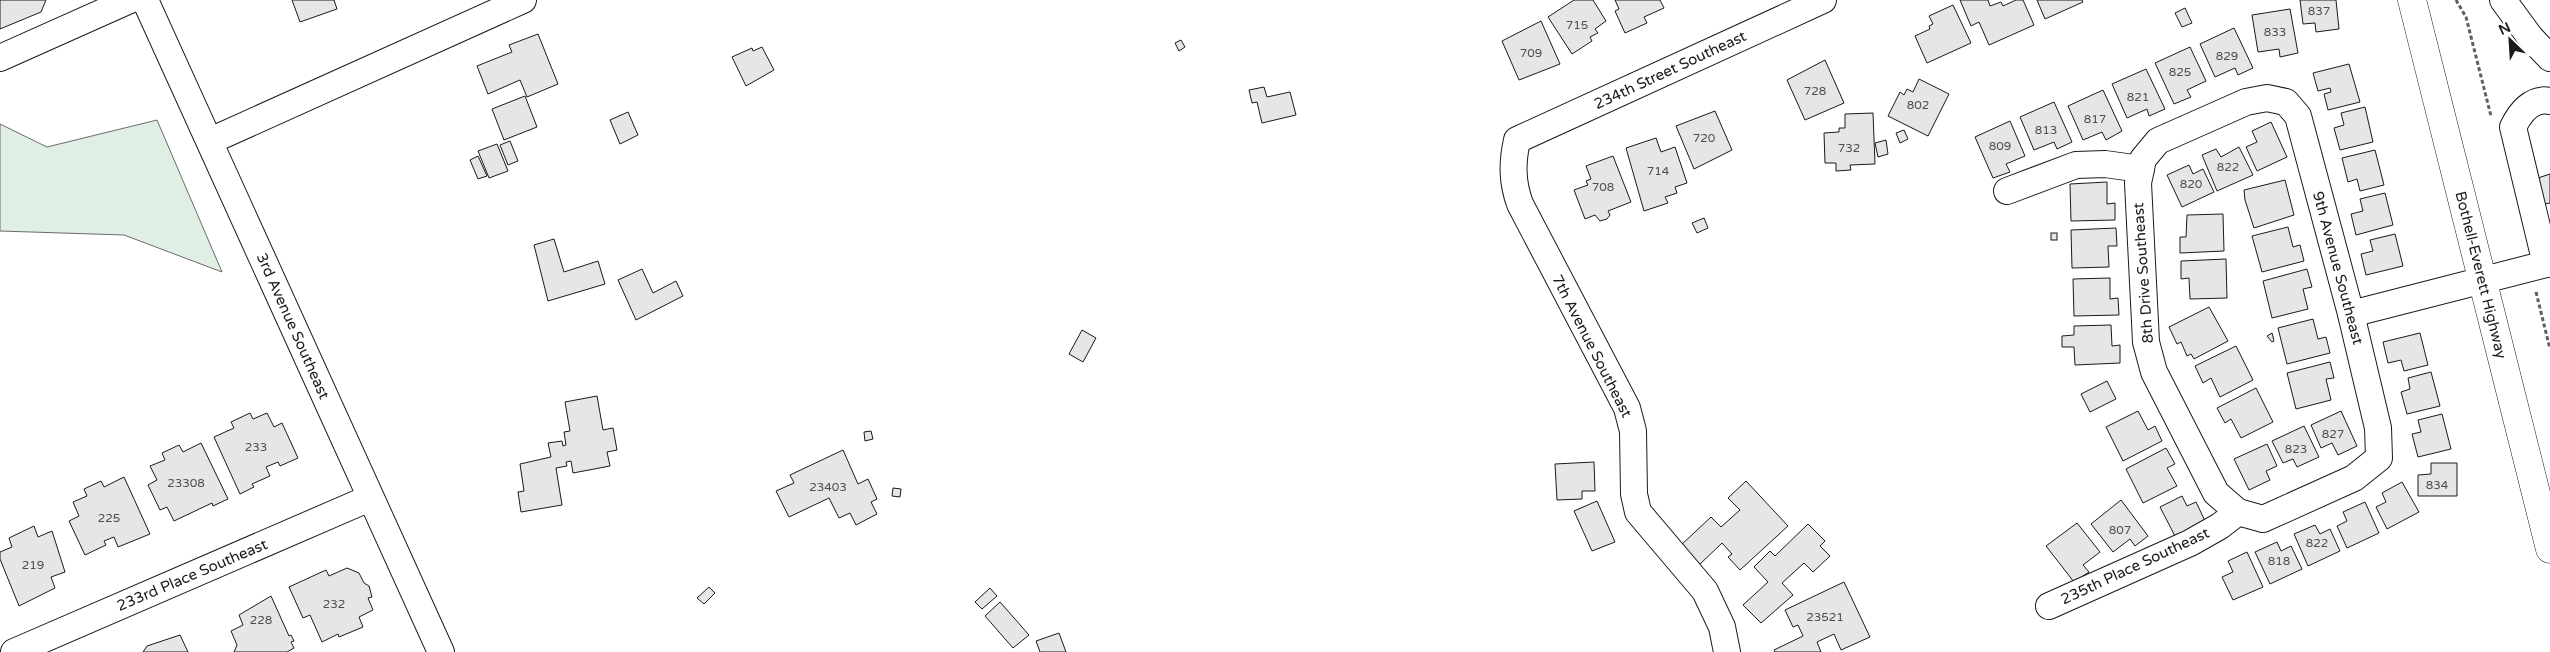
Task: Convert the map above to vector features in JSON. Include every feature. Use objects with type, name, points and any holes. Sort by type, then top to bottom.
[{"type":"main road","name":"Bothell-Everett Highway","points":[[2412,0],[2550,549]]},
{"type":"street","points":[[0,58],[130,0]]},
{"type":"street","name":"3rd Avenue Southeast","points":[[145,0],[440,652]]},
{"type":"street","points":[[210,141],[523,0]]},
{"type":"street","name":"234th Street Southeast","points":[[1518,140],[1823,0]]},
{"type":"street","points":[[2503,0],[2530,37],[2550,58]]},
{"type":"street","name":"9th Avenue Southeast","points":[[2142,164],[2158,141],[2246,102],[2267,98],[2286,102],[2298,116],[2378,428],[2379,458],[2354,478],[2263,519],[2238,512]]},
{"type":"street","points":[[2350,314],[2548,264],[2513,127],[2520,112],[2534,103],[2550,101]]},
{"type":"street","name":"7th Avenue Southeast","points":[[1518,140],[1512,162],[1514,188],[1520,204],[1627,408],[1633,431],[1634,494],[1638,512],[1705,591],[1722,627],[1727,652]]},
{"type":"street","points":[[2007,191],[2076,164],[2142,164]]},
{"type":"street","name":"8th Drive Southeast","points":[[2142,164],[2138,183],[2146,332],[2154,372],[2216,493],[2238,512]]},
{"type":"street","name":"233rd Place Southeast","points":[[14,652],[370,498]]},
{"type":"street","name":"235th Place Southeast","points":[[2049,606],[2190,543],[2220,526],[2238,512]]},
{"type":"green space","points":[[157,120],[222,272],[124,235],[0,231],[0,124],[47,147]]},
{"type":"building","points":[[0,0],[46,0],[41,12],[0,29]]},
{"type":"building","points":[[292,0],[334,0],[337,9],[300,22]]},
{"type":"building","points":[[1574,0],[1593,0],[1606,21],[1595,29],[1598,33],[1590,37],[1592,41],[1572,54],[1548,17]]},
{"type":"building","points":[[1615,0],[1660,0],[1664,8],[1644,17],[1647,23],[1625,33],[1615,11],[1619,9]]},
{"type":"building","points":[[1960,0],[1988,0],[1990,6],[2001,2],[2003,6],[2016,0],[2023,0],[2034,25],[1989,45],[1979,22],[1971,26]]},
{"type":"building","points":[[2037,0],[2082,0],[2083,2],[2045,19]]},
{"type":"building","points":[[2300,0],[2336,0],[2339,29],[2316,32],[2315,23],[2303,24]]},
{"type":"building","points":[[1953,5],[1971,43],[1927,63],[1915,36],[1930,29],[1929,26],[1933,24],[1929,16]]},
{"type":"building","points":[[2185,8],[2192,23],[2182,27],[2175,13]]},
{"type":"building","points":[[2290,9],[2298,53],[2280,57],[2279,49],[2258,52],[2252,15]]},
{"type":"building","points":[[1541,21],[1560,64],[1519,80],[1502,41]]},
{"type":"building","points":[[2234,28],[2253,68],[2238,75],[2235,68],[2215,77],[2200,44]]},
{"type":"building","points":[[538,34],[558,84],[527,97],[520,80],[488,94],[477,66],[512,52],[509,45]]},
{"type":"building","points":[[1181,40],[1185,47],[1179,51],[1175,43]]},
{"type":"building","points":[[762,47],[774,70],[746,86],[732,57],[752,48],[753,51]]},
{"type":"building","points":[[2190,47],[2206,81],[2187,90],[2191,97],[2174,104],[2155,63]]},
{"type":"building","points":[[1825,60],[1844,103],[1805,120],[1787,80]]},
{"type":"building","points":[[2349,64],[2360,102],[2328,110],[2324,94],[2331,92],[2330,88],[2318,91],[2313,73]]},
{"type":"building","points":[[2146,69],[2165,109],[2149,116],[2147,109],[2127,118],[2112,84]]},
{"type":"building","points":[[1919,79],[1949,94],[1928,136],[1888,116],[1900,92],[1904,95],[1907,89],[1913,92]]},
{"type":"building","points":[[1264,87],[1267,97],[1290,92],[1296,115],[1262,123],[1257,102],[1252,103],[1249,90]]},
{"type":"building","points":[[2103,90],[2122,131],[2106,140],[2102,132],[2083,140],[2068,106]]},
{"type":"building","points":[[525,96],[537,127],[504,140],[492,109]]},
{"type":"building","points":[[2054,102],[2072,142],[2057,149],[2054,142],[2034,150],[2020,117]]},
{"type":"building","points":[[2365,107],[2373,142],[2340,150],[2334,128],[2344,125],[2341,113]]},
{"type":"building","points":[[1715,111],[1732,150],[1694,169],[1676,126]]},
{"type":"building","points":[[628,112],[638,135],[620,144],[610,120]]},
{"type":"building","points":[[1873,113],[1875,164],[1850,165],[1851,170],[1836,171],[1836,163],[1825,163],[1824,133],[1839,132],[1839,128],[1845,128],[1845,114]]},
{"type":"building","points":[[2010,121],[2025,156],[2006,164],[2010,172],[1993,178],[1975,137]]},
{"type":"building","points":[[2271,122],[2287,157],[2257,171],[2246,147],[2257,142],[2252,131]]},
{"type":"building","points":[[1904,130],[1908,139],[1900,143],[1896,133]]},
{"type":"building","points":[[1656,138],[1661,152],[1675,147],[1687,183],[1675,187],[1677,193],[1665,197],[1668,203],[1644,211],[1626,148]]},
{"type":"building","points":[[1886,140],[1888,154],[1878,157],[1875,143]]},
{"type":"building","points":[[510,141],[518,161],[508,165],[500,145]]},
{"type":"building","points":[[497,144],[508,171],[489,178],[478,151]]},
{"type":"building","points":[[2239,147],[2253,175],[2217,191],[2202,155],[2216,149],[2221,157]]},
{"type":"building","points":[[2375,150],[2384,185],[2360,191],[2357,179],[2348,182],[2342,158]]},
{"type":"building","points":[[478,156],[487,176],[478,179],[470,160]]},
{"type":"building","points":[[1613,156],[1631,202],[1608,211],[1610,215],[1607,219],[1600,221],[1595,215],[1585,219],[1574,190],[1588,185],[1586,181],[1591,179],[1586,166]]},
{"type":"building","points":[[2189,165],[2193,174],[2203,169],[2214,192],[2182,207],[2167,175]]},
{"type":"building","points":[[2550,174],[2550,203],[2544,204],[2538,178]]},
{"type":"building","points":[[2285,180],[2294,215],[2254,228],[2245,200],[2244,190]]},
{"type":"building","points":[[2107,182],[2107,204],[2115,203],[2115,220],[2071,221],[2070,184]]},
{"type":"building","points":[[2385,193],[2393,225],[2356,235],[2351,214],[2363,211],[2360,199]]},
{"type":"building","points":[[2223,214],[2224,251],[2180,253],[2180,237],[2186,237],[2187,215]]},
{"type":"building","points":[[1704,218],[1708,228],[1697,233],[1692,223]]},
{"type":"building","points":[[2288,227],[2293,247],[2300,245],[2304,261],[2262,272],[2252,236]]},
{"type":"building","points":[[2116,228],[2117,246],[2108,246],[2109,267],[2072,268],[2071,230]]},
{"type":"building","points":[[2051,233],[2057,233],[2057,240],[2051,240]]},
{"type":"building","points":[[2395,234],[2403,266],[2366,275],[2361,254],[2373,251],[2370,240]]},
{"type":"building","points":[[554,239],[564,272],[598,261],[605,284],[548,301],[534,245]]},
{"type":"building","points":[[2226,259],[2227,298],[2190,299],[2189,278],[2181,279],[2181,261]]},
{"type":"building","points":[[642,269],[653,293],[676,281],[683,296],[636,320],[618,280]]},
{"type":"building","points":[[2307,269],[2312,287],[2303,289],[2308,309],[2272,318],[2263,281]]},
{"type":"building","points":[[2110,278],[2110,299],[2118,298],[2119,315],[2074,316],[2073,279]]},
{"type":"building","points":[[2209,307],[2228,341],[2194,359],[2191,354],[2187,356],[2181,342],[2177,344],[2169,327]]},
{"type":"building","points":[[2313,319],[2318,339],[2326,337],[2330,353],[2287,364],[2278,328]]},
{"type":"building","points":[[2111,325],[2112,346],[2120,345],[2120,363],[2075,365],[2074,347],[2062,347],[2062,336],[2074,335],[2074,326]]},
{"type":"building","points":[[1082,330],[1096,338],[1083,362],[1069,354]]},
{"type":"building","points":[[2272,333],[2274,341],[2272,342],[2267,336]]},
{"type":"building","points":[[2420,333],[2428,365],[2404,371],[2401,360],[2388,363],[2383,342]]},
{"type":"building","points":[[2236,346],[2253,380],[2220,397],[2211,378],[2203,383],[2195,366]]},
{"type":"building","points":[[2330,362],[2334,378],[2326,379],[2331,400],[2296,409],[2287,373]]},
{"type":"building","points":[[2431,372],[2440,406],[2407,414],[2401,392],[2410,389],[2408,378]]},
{"type":"building","points":[[2107,381],[2116,399],[2090,412],[2081,394]]},
{"type":"building","points":[[2256,388],[2273,422],[2241,438],[2231,419],[2225,423],[2217,408]]},
{"type":"building","points":[[597,396],[603,430],[613,428],[617,450],[607,452],[610,466],[573,473],[571,461],[566,462],[567,466],[556,468],[562,505],[521,512],[518,492],[524,491],[520,464],[551,457],[548,443],[562,441],[563,446],[566,445],[564,432],[570,431],[565,402]]},
{"type":"building","points":[[2138,411],[2148,430],[2155,426],[2162,441],[2123,461],[2106,427]]},
{"type":"building","points":[[2341,411],[2357,446],[2338,455],[2332,443],[2321,448],[2311,425]]},
{"type":"building","points":[[250,413],[253,419],[267,413],[274,427],[282,423],[298,458],[280,466],[278,462],[266,467],[270,476],[252,484],[254,487],[240,494],[214,437],[234,428],[231,422]]},
{"type":"building","points":[[2442,414],[2451,449],[2418,457],[2412,434],[2421,432],[2418,420]]},
{"type":"building","points":[[2304,426],[2319,457],[2297,467],[2293,459],[2283,463],[2272,441]]},
{"type":"building","points":[[871,431],[873,439],[865,441],[864,432]]},
{"type":"building","points":[[201,443],[228,499],[213,506],[212,503],[174,521],[167,507],[160,510],[148,485],[157,480],[150,466],[165,460],[162,453],[179,445],[183,452]]},
{"type":"building","points":[[2267,444],[2277,466],[2266,471],[2270,480],[2249,490],[2234,459]]},
{"type":"building","points":[[2166,448],[2175,464],[2167,468],[2177,486],[2143,503],[2126,469]]},
{"type":"building","points":[[843,450],[858,484],[868,479],[877,499],[871,502],[877,514],[856,525],[850,513],[839,518],[829,498],[789,517],[776,491],[794,483],[790,475]]},
{"type":"building","points":[[1594,462],[1595,491],[1582,491],[1582,499],[1557,500],[1555,464]]},
{"type":"building","points":[[2431,463],[2457,463],[2457,496],[2418,496],[2418,475],[2431,474]]},
{"type":"building","points":[[124,477],[150,534],[118,547],[114,537],[104,541],[106,545],[85,555],[69,521],[79,516],[73,502],[87,496],[84,489],[101,481],[104,487]]},
{"type":"building","points":[[1746,481],[1788,526],[1740,570],[1728,557],[1732,554],[1722,543],[1698,566],[1680,546],[1711,517],[1721,527],[1740,510],[1728,498]]},
{"type":"building","points":[[2402,482],[2419,512],[2387,529],[2376,507],[2386,502],[2382,493]]},
{"type":"building","points":[[893,488],[901,489],[900,497],[892,496]]},
{"type":"building","points":[[2182,496],[2187,506],[2196,502],[2206,523],[2176,538],[2160,507]]},
{"type":"building","points":[[2121,500],[2148,536],[2135,546],[2130,539],[2113,552],[2091,524]]},
{"type":"building","points":[[1597,501],[1615,542],[1592,551],[1574,511]]},
{"type":"building","points":[[2365,502],[2379,533],[2347,548],[2337,526],[2347,521],[2343,512]]},
{"type":"building","points":[[2077,523],[2100,552],[2083,565],[2089,572],[2074,582],[2046,546]]},
{"type":"building","points":[[1808,524],[1825,541],[1820,546],[1830,556],[1813,572],[1804,563],[1782,583],[1793,595],[1761,623],[1743,605],[1768,582],[1754,567],[1770,551],[1775,556]]},
{"type":"building","points":[[2315,525],[2320,534],[2330,529],[2340,551],[2308,566],[2294,534]]},
{"type":"building","points":[[34,526],[38,537],[52,531],[65,572],[51,577],[55,588],[19,606],[0,559],[0,552],[12,547],[9,538]]},
{"type":"building","points":[[2277,542],[2281,551],[2291,546],[2302,569],[2270,584],[2255,552]]},
{"type":"building","points":[[2247,552],[2263,587],[2233,600],[2222,577],[2233,572],[2228,561]]},
{"type":"building","points":[[347,568],[359,573],[364,583],[369,586],[372,597],[368,598],[373,610],[359,617],[363,627],[339,637],[338,634],[322,642],[310,615],[303,618],[289,587],[326,570],[329,576]]},
{"type":"building","points":[[1844,582],[1870,637],[1841,650],[1834,634],[1817,642],[1821,652],[1775,652],[1774,650],[1803,636],[1798,625],[1793,627],[1785,610]]},
{"type":"building","points":[[709,587],[715,593],[704,604],[697,598]]},
{"type":"building","points":[[990,588],[997,596],[982,609],[975,602]]},
{"type":"building","points":[[271,596],[289,636],[291,635],[294,641],[291,642],[294,648],[287,652],[234,652],[237,645],[231,631],[243,625],[239,615]]},
{"type":"building","points":[[1000,602],[1029,635],[1013,648],[985,616]]},
{"type":"building","points":[[1059,633],[1066,652],[1040,652],[1036,641]]},
{"type":"building","points":[[180,635],[188,652],[143,652],[147,646]]}]
